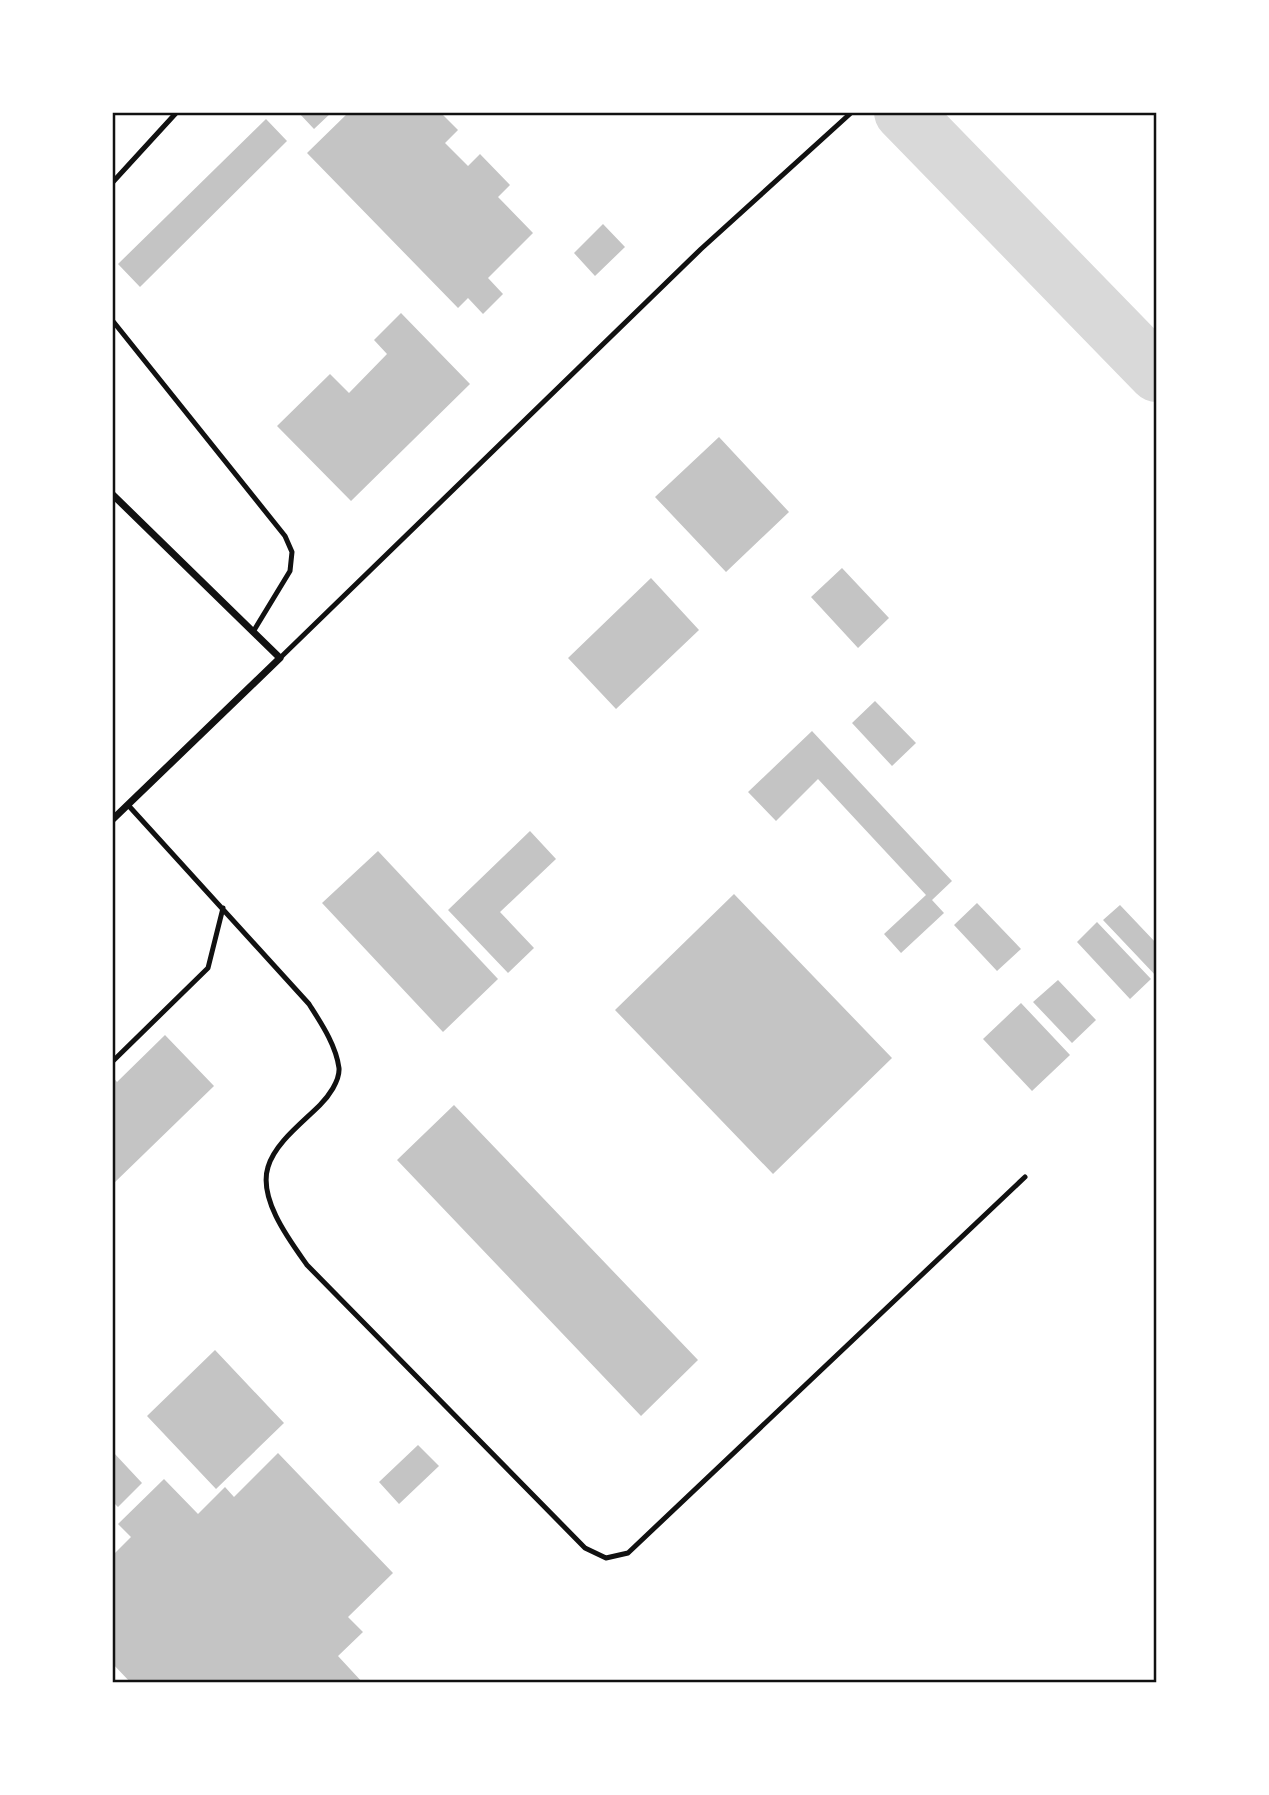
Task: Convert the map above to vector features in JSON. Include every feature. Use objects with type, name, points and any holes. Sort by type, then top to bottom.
[{"type":"street","points":[[112,494],[280,658],[112,820]]},
{"type":"lane","points":[[112,183],[177,112]]},
{"type":"lane","points":[[280,658],[701,249],[852,112]]},
{"type":"lane","points":[[112,320],[285,536],[292,552],[290,571],[253,632]]},
{"type":"lane","points":[[128,805],[309,1004],[328,1035],[339,1070],[330,1096],[281,1145],[267,1168],[268,1193],[280,1227],[307,1265],[585,1548],[606,1558],[628,1553],[1025,1177]]},
{"type":"lane","points":[[112,1062],[208,968],[223,908]]},
{"type":"building","points":[[298,112],[332,112],[314,129]]},
{"type":"building","points":[[349,112],[440,112],[458,130],[445,143],[468,166],[480,154],[510,185],[498,197],[533,233],[488,278],[503,294],[483,314],[468,298],[458,308],[307,153]]},
{"type":"building","points":[[266,119],[287,141],[140,287],[118,264]]},
{"type":"building","points":[[603,224],[625,247],[595,276],[574,253]]},
{"type":"building","points":[[401,313],[470,384],[351,501],[277,426],[330,374],[349,393],[387,354],[374,340]]},
{"type":"building","points":[[719,437],[789,512],[726,572],[655,497]]},
{"type":"building","points":[[842,568],[889,618],[858,648],[811,597]]},
{"type":"building","points":[[651,578],[699,630],[616,709],[568,658]]},
{"type":"building","points":[[875,701],[916,743],[892,766],[852,723]]},
{"type":"building","points":[[812,731],[952,881],[932,900],[944,913],[901,953],[884,934],[926,895],[818,779],[776,821],[748,792]]},
{"type":"building","points":[[530,831],[556,859],[500,912],[534,948],[508,973],[448,910]]},
{"type":"building","points":[[378,851],[498,979],[443,1032],[322,903]]},
{"type":"building","points":[[734,894],[892,1058],[773,1174],[615,1010]]},
{"type":"building","points":[[977,903],[1021,949],[997,971],[954,925]]},
{"type":"building","points":[[1120,905],[1157,944],[1157,977],[1103,920]]},
{"type":"building","points":[[1097,922],[1151,979],[1130,999],[1077,942]]},
{"type":"building","points":[[1058,980],[1096,1020],[1072,1043],[1033,1002]]},
{"type":"building","points":[[1021,1003],[1070,1055],[1032,1091],[983,1039]]},
{"type":"building","points":[[165,1035],[214,1086],[112,1185],[112,1076],[117,1082]]},
{"type":"building","points":[[454,1105],[698,1360],[641,1416],[397,1160]]},
{"type":"building","points":[[215,1350],[284,1423],[216,1489],[147,1416]]},
{"type":"building","points":[[418,1445],[439,1466],[399,1504],[379,1482]]},
{"type":"building","points":[[114,1453],[142,1483],[118,1507],[112,1501]]},
{"type":"building","points":[[278,1453],[393,1573],[348,1617],[363,1632],[338,1656],[363,1683],[131,1683],[112,1663],[112,1556],[131,1537],[118,1524],[164,1479],[198,1514],[225,1487],[234,1497]]},
{"type":"waterway","points":[[903,112],[1157,373]]}]
